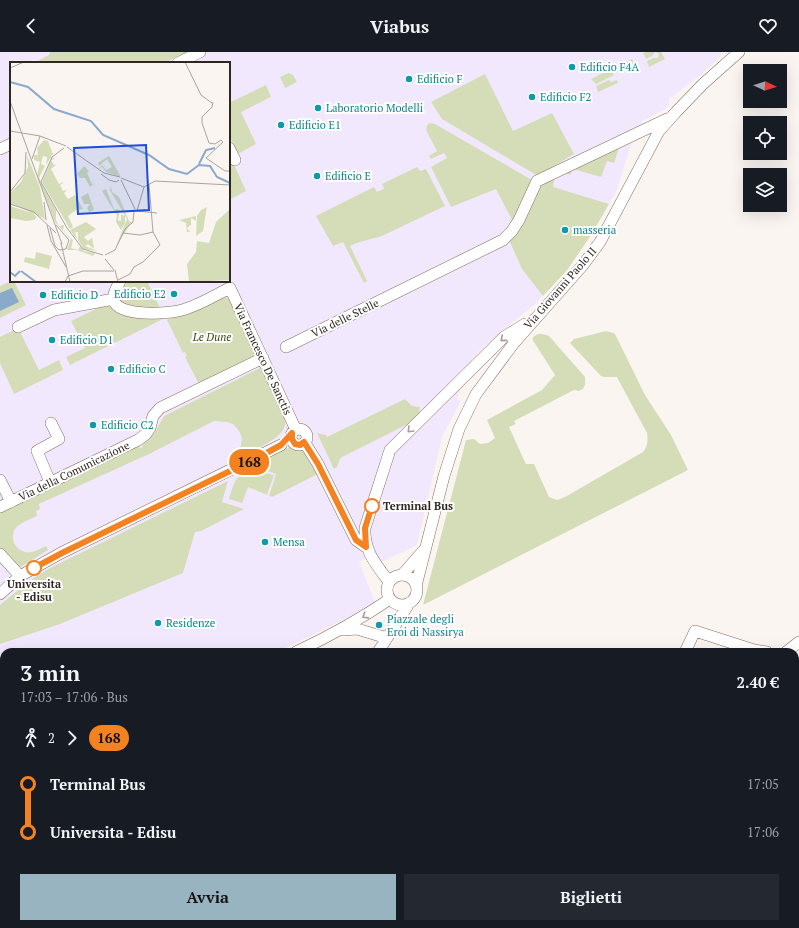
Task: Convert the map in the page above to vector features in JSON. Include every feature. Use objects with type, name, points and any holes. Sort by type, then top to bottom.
[{"type":"street","points":[[184,62],[200,52]]},
{"type":"street","name":"Via Giovanni Paolo II","points":[[416,586],[444,476],[459,429],[476,394],[514,343],[584,265],[600,242],[659,131],[703,84],[739,52]]},
{"type":"street","name":"Via delle Stelle","points":[[286,347],[503,240],[509,235],[519,220],[537,181],[671,117]]},
{"type":"street","points":[[0,150],[10,145]]},
{"type":"street","points":[[230,150],[235,160]]},
{"type":"street","points":[[18,327],[54,310],[114,299],[120,282]]},
{"type":"street","name":"Via Francesco De Sanctis","points":[[114,299],[116,304],[124,309],[149,314],[182,310],[230,288],[263,358],[297,437],[318,464],[356,540],[366,547],[389,582]]},
{"type":"street","points":[[366,547],[365,528],[390,450],[504,337],[536,318]]},
{"type":"street","name":"Via della Comunicazione","points":[[0,507],[138,440],[146,434],[150,428],[153,416],[160,408],[263,358]]},
{"type":"street","points":[[50,482],[37,451],[59,439],[51,423]]},
{"type":"street","points":[[0,594],[20,576],[62,553],[297,437]]},
{"type":"street","points":[[0,480],[11,502]]},
{"type":"street","name":"Via Giovanni Paolo II","points":[[402,575],[425,549]]},
{"type":"street","points":[[0,554],[20,576]]},
{"type":"street","points":[[381,648],[416,595],[416,586],[411,578],[402,575],[395,577],[389,582],[387,591],[390,599],[402,605],[410,602]]},
{"type":"street","points":[[304,648],[338,632],[390,599]]},
{"type":"street","points":[[338,632],[348,629],[357,629],[387,638]]},
{"type":"street","points":[[686,648],[695,631],[748,648]]},
{"type":"shaded area","points":[[0,52],[722,52],[720,57],[702,74],[669,99],[669,105],[665,109],[641,122],[642,126],[632,141],[617,190],[591,235],[568,269],[535,304],[483,347],[471,361],[457,399],[461,401],[442,437],[417,545],[380,563],[372,556],[359,562],[376,604],[285,648],[0,648]]},
{"type":"green space","points":[[50,52],[187,52],[166,62],[36,62],[49,55]]},
{"type":"green space","points":[[655,52],[652,56],[646,59],[643,53]]},
{"type":"green space","points":[[655,52],[661,52],[665,59],[649,67],[647,61],[659,56],[658,53]]},
{"type":"green space","points":[[632,59],[634,64],[618,73],[615,67]]},
{"type":"green space","points":[[611,69],[614,75],[596,84],[591,79]]},
{"type":"green space","points":[[289,73],[293,75],[297,82],[285,88],[280,77]]},
{"type":"green space","points":[[485,74],[513,131],[552,113],[574,154],[538,176],[442,119],[431,102]]},
{"type":"green space","points":[[609,80],[611,82],[617,80],[618,83],[598,92],[596,86]]},
{"type":"green space","points":[[266,85],[271,97],[241,112],[256,144],[238,154],[230,137],[230,103]]},
{"type":"green space","points":[[429,123],[435,124],[532,180],[517,215],[512,220],[496,189],[451,207],[431,167],[447,158],[444,153],[431,159],[429,156],[437,151],[426,130]]},
{"type":"green space","points":[[620,145],[614,163],[607,161],[601,177],[573,169],[570,175],[563,172]]},
{"type":"green space","points":[[230,155],[246,191],[230,199]]},
{"type":"green space","points":[[417,167],[420,171],[426,169],[445,206],[384,235],[358,242],[350,246],[367,281],[364,283],[343,242],[333,246],[316,216],[374,187],[377,192],[384,189],[382,184]]},
{"type":"green space","points":[[552,178],[554,180],[553,187],[609,204],[591,235],[568,269],[543,296],[522,269],[510,240],[519,230],[540,187]]},
{"type":"green space","points":[[10,281],[14,282],[26,305],[0,318],[0,286]]},
{"type":"green space","points":[[127,282],[147,282],[161,310],[156,311],[123,304],[120,302],[120,293]]},
{"type":"green space","name":"Le Dune","points":[[220,296],[228,298],[256,356],[199,384],[185,357],[187,356],[185,352],[183,353],[167,320]]},
{"type":"green space","points":[[106,304],[149,317],[163,319],[70,365],[66,357],[85,348],[71,321]]},
{"type":"green space","points":[[18,328],[39,370],[59,360],[63,370],[14,394],[0,363],[0,337]]},
{"type":"green space","points":[[606,331],[614,333],[616,336],[645,395],[671,435],[688,470],[423,605],[466,440],[474,439],[480,444],[488,443],[495,438],[487,420],[542,390],[555,375],[532,339],[537,334],[549,336],[585,377],[585,385],[583,389],[579,391],[574,390],[514,421],[516,424],[509,427],[526,464],[534,464],[549,497],[557,500],[565,497],[645,450],[648,438],[647,433],[617,377],[601,376],[570,343],[574,339]]},
{"type":"green space","points":[[262,367],[285,419],[284,428],[281,433],[269,442],[235,459],[241,445],[242,438],[239,431],[233,424],[214,421],[149,454],[39,504],[40,509],[36,511],[37,516],[17,527],[13,534],[13,538],[16,546],[23,551],[32,552],[46,546],[48,550],[19,568],[0,549],[0,512],[138,445],[140,448],[143,447],[142,445],[155,432],[164,416]]},
{"type":"green space","points":[[405,399],[412,406],[420,407],[418,419],[342,457],[337,467],[334,469],[317,433],[326,435],[327,437]]},
{"type":"green space","points":[[290,447],[303,449],[318,474],[272,497],[269,496],[276,474],[254,466]]},
{"type":"green space","points":[[253,470],[274,475],[267,495],[248,487],[242,503],[229,499],[236,480],[242,474]]},
{"type":"green space","points":[[228,481],[222,502],[244,509],[201,531],[195,532],[183,573],[60,624],[0,644],[0,605],[29,581],[50,568]]},
{"type":"water","points":[[12,288],[19,302],[0,311],[0,293]]},
{"type":"bus line","name":"168","points":[[34,568],[261,456],[281,445],[292,433],[291,437],[295,444],[300,445],[304,442],[318,464],[356,540],[366,547],[364,536],[365,528],[372,506]]},
{"type":"place","name":"Edificio F4A","points":[[572,67]]},
{"type":"place","name":"Edificio F","points":[[409,79]]},
{"type":"place","name":"Edificio F2","points":[[532,97]]},
{"type":"place","name":"Laboratorio Modelli","points":[[318,108]]},
{"type":"place","name":"Edificio E1","points":[[281,125]]},
{"type":"place","name":"Edificio E","points":[[317,176]]},
{"type":"place","name":"masseria","points":[[565,230]]},
{"type":"place","name":"Edificio E2","points":[[174,294]]},
{"type":"place","name":"Edificio D","points":[[43,295]]},
{"type":"place","name":"Edificio D1","points":[[52,340]]},
{"type":"place","name":"Edificio C","points":[[111,369]]},
{"type":"place","name":"Edificio C2","points":[[93,425]]},
{"type":"place","name":"Terminal Bus","points":[[372,506]]},
{"type":"place","name":"Mensa","points":[[265,542]]},
{"type":"place","name":"Universita - Edisu","points":[[34,568]]},
{"type":"place","name":"Residenze","points":[[158,623]]},
{"type":"place","name":"Piazzale degli Eroi di Nassirya","points":[[379,625]]}]
